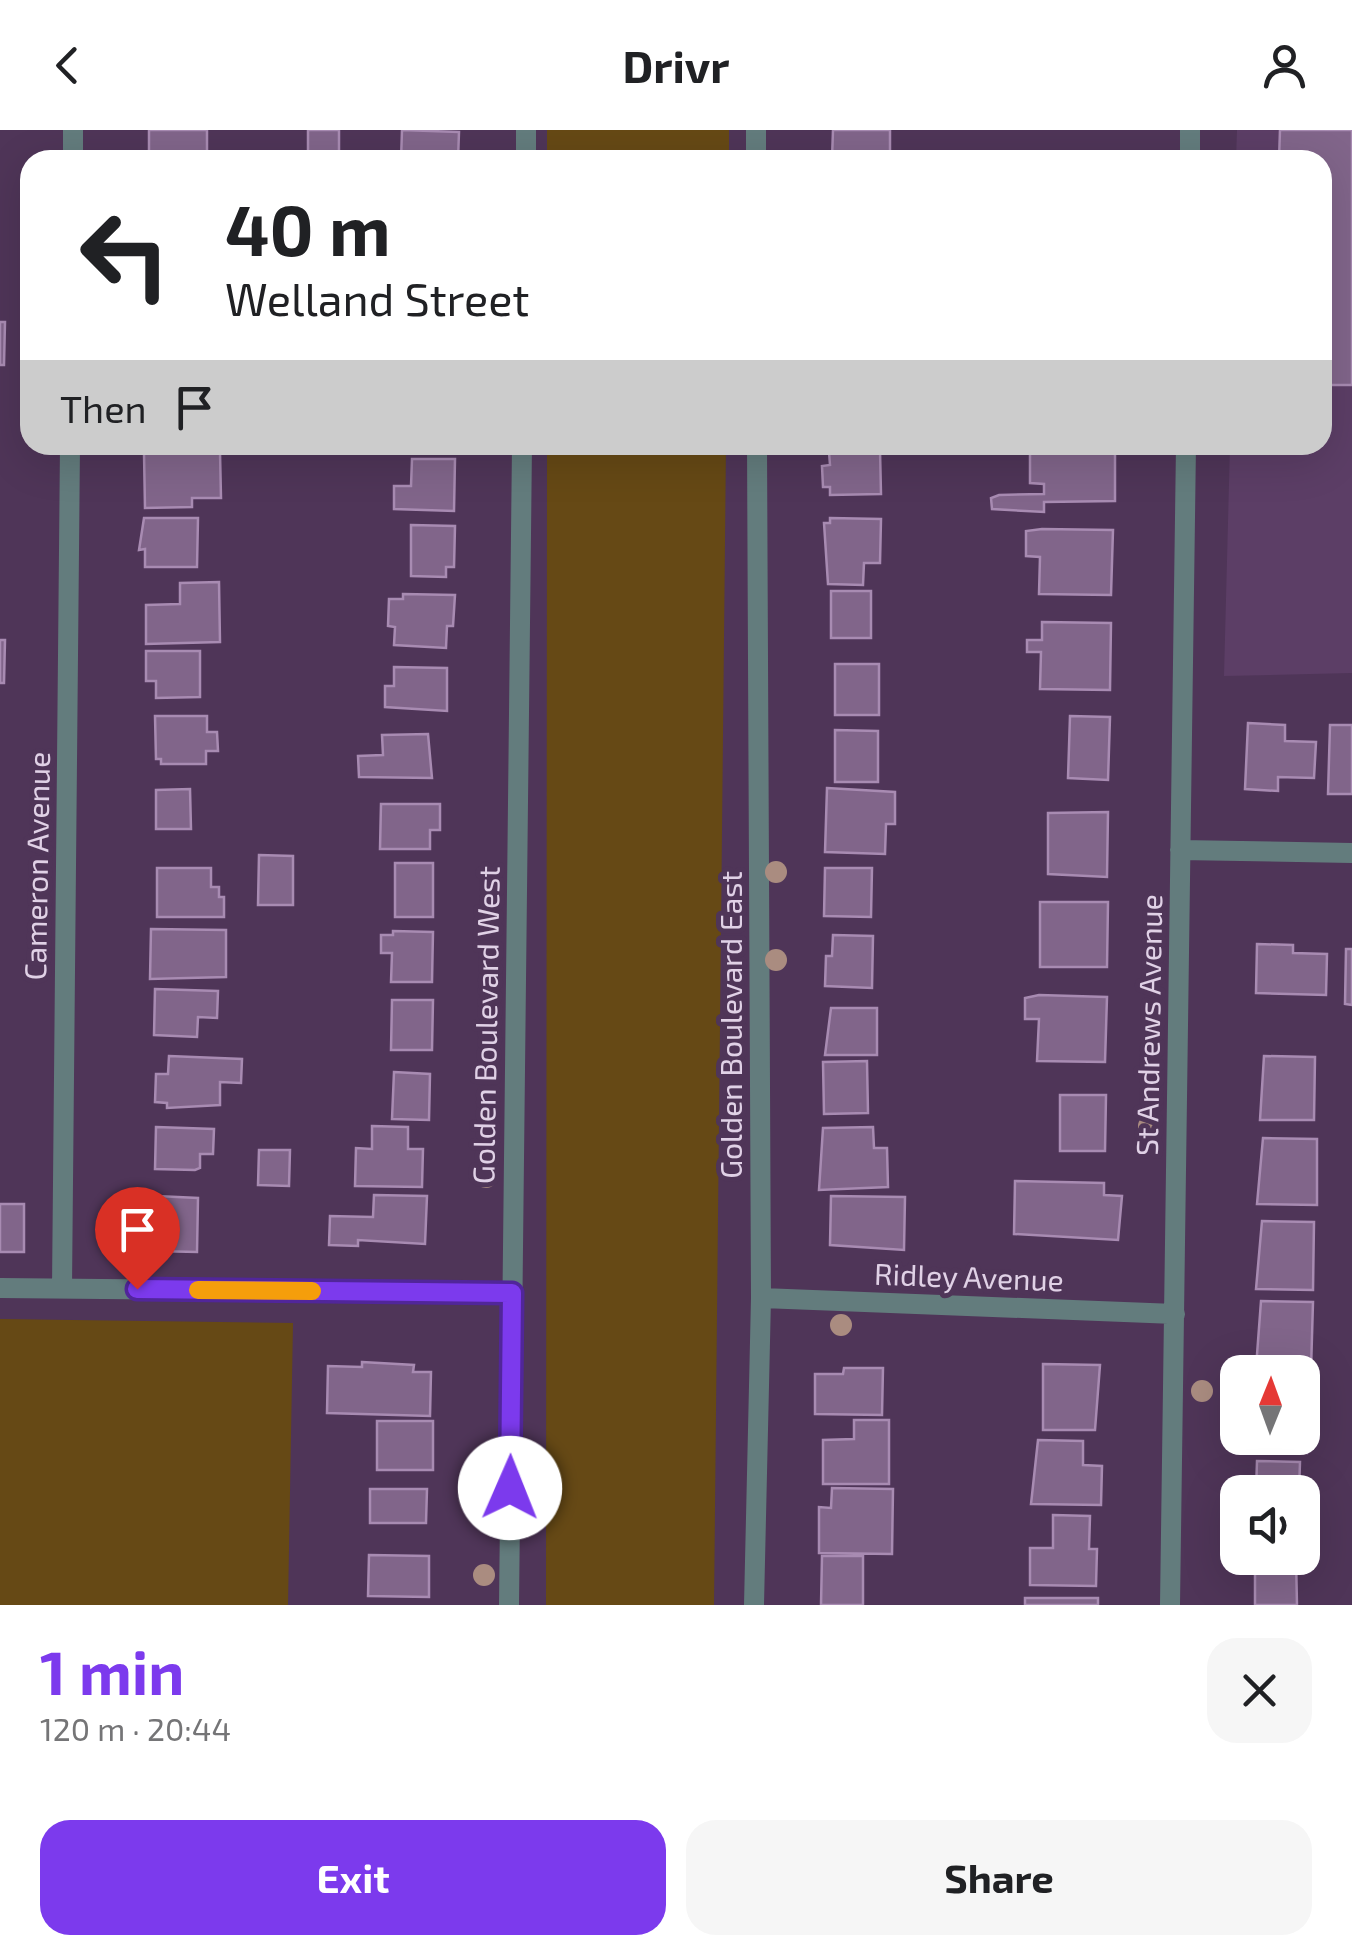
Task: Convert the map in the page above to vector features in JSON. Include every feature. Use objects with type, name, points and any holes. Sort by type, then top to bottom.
[{"type":"street","name":"Cameron Avenue","points":[[62,1288],[70,455]]},
{"type":"street","name":"Golden Boulevard West","points":[[509,1605],[522,455]]},
{"type":"street","name":"Golden Boulevard East","points":[[754,1605],[761,1298],[757,455]]},
{"type":"street","name":"St Andrews Avenue","points":[[1170,1605],[1186,455]]},
{"type":"street","points":[[1180,850],[1352,853]]},
{"type":"street","points":[[0,1288],[512,1293]]},
{"type":"street","name":"Ridley Avenue","points":[[761,1298],[1175,1314]]},
{"type":"shaded area","points":[[547,130],[729,130],[729,150],[547,150]]},
{"type":"shaded area","points":[[1237,130],[1352,130],[1352,673],[1224,676],[1230,455],[1332,455],[1332,150],[1236,150]]},
{"type":"shaded area","points":[[547,455],[726,455],[714,1605],[546,1605]]},
{"type":"shaded area","points":[[0,1319],[293,1323],[288,1605],[0,1605]]},
{"type":"building","points":[[149,130],[207,130],[207,150],[149,150]]},
{"type":"building","points":[[308,130],[339,130],[339,150],[308,150]]},
{"type":"building","points":[[402,130],[459,132],[458,150],[401,150]]},
{"type":"building","points":[[833,130],[890,130],[890,150],[832,150]]},
{"type":"building","points":[[1280,130],[1352,130],[1352,385],[1332,385],[1332,150],[1279,150]]},
{"type":"building","points":[[0,322],[5,322],[4,365],[0,365]]},
{"type":"building","points":[[144,455],[220,455],[221,498],[192,498],[192,507],[145,508]]},
{"type":"building","points":[[829,455],[880,455],[881,494],[830,495],[830,487],[823,487],[822,466],[830,465]]},
{"type":"building","points":[[1030,455],[1115,455],[1115,501],[1044,502],[1044,512],[992,509],[991,498],[999,495],[1044,494],[1044,484],[1030,483]]},
{"type":"building","points":[[412,459],[455,459],[454,511],[394,509],[394,486],[411,486]]},
{"type":"building","points":[[144,518],[198,518],[197,567],[145,567],[145,549],[139,550]]},
{"type":"building","points":[[830,518],[881,519],[880,563],[864,563],[863,585],[828,584],[824,523],[830,523]]},
{"type":"building","points":[[411,525],[455,526],[454,567],[446,567],[446,577],[411,576]]},
{"type":"building","points":[[1113,530],[1111,595],[1039,594],[1040,557],[1026,556],[1026,531]]},
{"type":"building","points":[[219,582],[220,642],[146,644],[146,605],[180,604],[180,583]]},
{"type":"building","points":[[831,591],[871,591],[871,638],[831,638]]},
{"type":"building","points":[[403,594],[455,595],[453,626],[447,626],[446,648],[394,645],[395,627],[388,626],[389,599],[403,599]]},
{"type":"building","points":[[1042,622],[1111,623],[1110,690],[1040,689],[1041,652],[1027,652],[1027,640],[1042,640]]},
{"type":"building","points":[[0,640],[5,640],[4,683],[0,683]]},
{"type":"building","points":[[146,651],[200,651],[200,697],[156,698],[156,681],[146,681]]},
{"type":"building","points":[[835,664],[879,664],[879,715],[835,715]]},
{"type":"building","points":[[394,667],[447,668],[447,711],[385,707],[385,686],[394,686]]},
{"type":"building","points":[[155,716],[207,716],[207,732],[217,732],[218,751],[206,751],[206,764],[161,764],[161,759],[156,759]]},
{"type":"building","points":[[1070,716],[1110,717],[1108,780],[1068,778]]},
{"type":"building","points":[[1248,723],[1285,725],[1285,741],[1316,742],[1314,778],[1278,777],[1278,791],[1245,789]]},
{"type":"building","points":[[1330,725],[1352,725],[1352,794],[1328,794]]},
{"type":"building","points":[[835,730],[878,731],[878,782],[835,782]]},
{"type":"building","points":[[428,734],[432,778],[359,777],[358,756],[383,755],[382,735]]},
{"type":"building","points":[[827,788],[895,792],[895,824],[886,824],[885,854],[825,852]]},
{"type":"building","points":[[190,789],[191,829],[156,829],[156,790]]},
{"type":"building","points":[[381,804],[440,804],[440,830],[430,830],[430,849],[380,849]]},
{"type":"building","points":[[1108,812],[1107,877],[1048,874],[1048,813]]},
{"type":"building","points":[[259,855],[293,856],[293,905],[258,905]]},
{"type":"building","points":[[395,863],[433,863],[433,917],[395,917]]},
{"type":"building","points":[[157,868],[211,868],[211,887],[219,887],[219,897],[224,897],[224,917],[157,917]]},
{"type":"building","points":[[825,868],[872,868],[871,917],[824,916]]},
{"type":"building","points":[[1040,902],[1108,902],[1107,967],[1040,967]]},
{"type":"building","points":[[151,929],[226,930],[226,977],[150,979]]},
{"type":"building","points":[[393,931],[433,932],[432,982],[391,982],[392,953],[381,953],[381,935],[393,935]]},
{"type":"building","points":[[833,935],[873,936],[872,988],[825,986],[826,956],[832,956]]},
{"type":"building","points":[[1257,944],[1293,945],[1293,953],[1327,954],[1326,995],[1256,993]]},
{"type":"building","points":[[1346,949],[1352,949],[1352,1005],[1345,1004]]},
{"type":"building","points":[[155,989],[218,991],[217,1018],[198,1017],[197,1037],[154,1035]]},
{"type":"building","points":[[1107,997],[1105,1062],[1037,1061],[1039,1019],[1025,1019],[1025,998]]},
{"type":"building","points":[[392,1000],[433,1000],[432,1050],[391,1050]]},
{"type":"building","points":[[831,1008],[877,1008],[877,1055],[825,1055]]},
{"type":"building","points":[[169,1056],[242,1059],[241,1083],[220,1082],[220,1105],[167,1108],[167,1103],[155,1102],[156,1074],[168,1074]]},
{"type":"building","points":[[1264,1056],[1315,1057],[1314,1120],[1260,1120]]},
{"type":"building","points":[[867,1061],[868,1113],[824,1114],[823,1062]]},
{"type":"building","points":[[394,1072],[430,1074],[429,1120],[392,1119]]},
{"type":"building","points":[[1060,1095],[1106,1095],[1105,1151],[1060,1151]]},
{"type":"building","points":[[372,1126],[408,1127],[408,1149],[423,1149],[422,1187],[355,1186],[356,1148],[372,1149]]},
{"type":"building","points":[[156,1127],[214,1129],[213,1154],[200,1154],[200,1168],[195,1170],[155,1169]]},
{"type":"building","points":[[873,1127],[874,1148],[887,1148],[888,1187],[819,1190],[823,1128]]},
{"type":"building","points":[[1263,1138],[1317,1139],[1317,1205],[1257,1204]]},
{"type":"building","points":[[259,1150],[290,1150],[289,1186],[258,1185]]},
{"type":"building","points":[[1015,1181],[1104,1183],[1104,1195],[1122,1196],[1118,1240],[1014,1234]]},
{"type":"building","points":[[374,1195],[427,1196],[425,1244],[358,1240],[358,1246],[329,1245],[330,1216],[373,1217]]},
{"type":"building","points":[[156,1196],[198,1198],[197,1252],[154,1251]]},
{"type":"building","points":[[831,1196],[905,1197],[904,1250],[830,1245]]},
{"type":"building","points":[[0,1204],[24,1204],[24,1252],[0,1252]]},
{"type":"building","points":[[1262,1221],[1314,1222],[1313,1290],[1256,1289]]},
{"type":"building","points":[[1261,1301],[1313,1302],[1311,1355],[1257,1355]]},
{"type":"building","points":[[362,1362],[414,1365],[413,1372],[431,1372],[430,1416],[327,1413],[328,1366],[362,1367]]},
{"type":"building","points":[[1043,1364],[1100,1365],[1095,1430],[1043,1430]]},
{"type":"building","points":[[844,1368],[883,1368],[882,1415],[815,1414],[815,1374],[843,1374]]},
{"type":"building","points":[[854,1420],[889,1420],[889,1484],[823,1484],[823,1440],[854,1439]]},
{"type":"building","points":[[377,1421],[433,1421],[433,1470],[377,1470]]},
{"type":"building","points":[[1038,1440],[1083,1441],[1083,1465],[1102,1466],[1101,1505],[1031,1504]]},
{"type":"building","points":[[1257,1461],[1300,1462],[1300,1475],[1257,1475]]},
{"type":"building","points":[[832,1488],[893,1489],[892,1554],[819,1553],[819,1507],[831,1508]]},
{"type":"building","points":[[370,1489],[427,1489],[426,1523],[370,1523]]},
{"type":"building","points":[[1053,1515],[1090,1516],[1089,1549],[1097,1549],[1096,1586],[1030,1585],[1030,1548],[1053,1548]]},
{"type":"building","points":[[369,1555],[429,1556],[429,1597],[368,1596]]},
{"type":"building","points":[[822,1556],[863,1556],[863,1605],[821,1605]]},
{"type":"building","points":[[1255,1575],[1296,1575],[1297,1605],[1255,1605]]},
{"type":"building","points":[[1025,1598],[1098,1598],[1098,1605],[1025,1605]]},
{"type":"slow traffic","points":[[198,1290],[312,1291]]},
{"type":"route","points":[[137,1289],[512,1293],[510,1488]]}]
